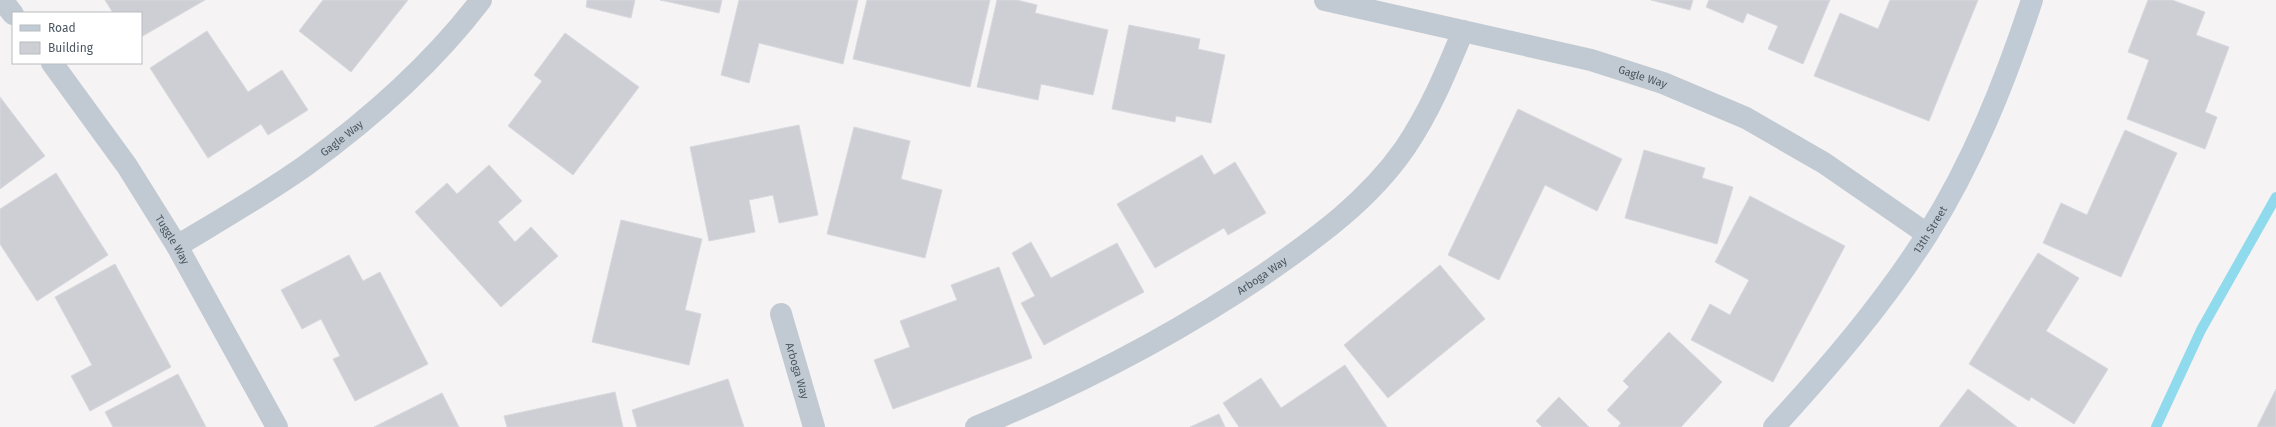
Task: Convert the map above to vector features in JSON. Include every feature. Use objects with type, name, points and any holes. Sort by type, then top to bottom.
[{"type":"street","points":[[2,0],[12,13]]},
{"type":"street","name":"Gagle Way","points":[[177,246],[305,166],[370,115],[418,71],[482,0]]},
{"type":"street","name":"Gagle Way","points":[[1325,0],[1591,60],[1663,83],[1746,118],[1824,163],[1928,234]]},
{"type":"street","name":"13th Street","points":[[1774,427],[1821,376],[1905,267],[1928,234],[1970,158],[2009,70],[2032,0]]},
{"type":"street","name":"Arboga Way","points":[[976,427],[1038,401],[1135,354],[1226,300],[1320,236],[1370,190],[1405,148],[1437,96],[1463,31]]},
{"type":"street","name":"Tuggle Way","points":[[53,64],[127,166],[177,246],[277,427]]},
{"type":"street","name":"Arboga Way","points":[[781,314],[814,427]]},
{"type":"building","points":[[105,0],[205,0],[142,36],[142,12],[112,12]]},
{"type":"building","points":[[323,0],[408,0],[351,72],[299,31]]},
{"type":"building","points":[[587,0],[635,0],[631,18],[586,7]]},
{"type":"building","points":[[660,0],[722,0],[719,13]]},
{"type":"building","points":[[739,0],[858,0],[843,64],[759,43],[749,83],[721,75]]},
{"type":"building","points":[[867,0],[990,0],[970,87],[853,59]]},
{"type":"building","points":[[997,0],[1017,0],[1037,5],[1035,13],[1108,30],[1093,95],[1041,84],[1038,100],[977,87]]},
{"type":"building","points":[[1651,0],[1693,0],[1690,10]]},
{"type":"building","points":[[1709,0],[1830,0],[1803,64],[1768,49],[1778,26],[1747,13],[1743,23],[1706,7]]},
{"type":"building","points":[[1890,0],[1978,0],[1929,121],[1814,76],[1840,13],[1878,29]]},
{"type":"building","points":[[2148,0],[2172,0],[2205,12],[2196,35],[2229,47],[2205,112],[2217,117],[2205,149],[2127,119],[2149,60],[2128,52]]},
{"type":"building","points":[[1129,25],[1200,39],[1198,49],[1225,55],[1211,123],[1176,116],[1175,122],[1112,109]]},
{"type":"building","points":[[207,31],[248,92],[282,70],[308,110],[268,135],[261,124],[208,158],[150,68]]},
{"type":"building","points":[[565,33],[639,87],[573,175],[508,126],[542,81],[534,75]]},
{"type":"building","points":[[0,97],[45,156],[0,189]]},
{"type":"building","points":[[1518,109],[1622,159],[1597,211],[1545,185],[1499,280],[1448,255]]},
{"type":"building","points":[[799,125],[818,215],[779,223],[773,195],[749,200],[755,232],[709,241],[690,147]]},
{"type":"building","points":[[854,127],[910,141],[901,179],[942,190],[925,258],[827,234]]},
{"type":"building","points":[[2125,130],[2177,153],[2121,277],[2043,243],[2061,203],[2087,215]]},
{"type":"building","points":[[1644,150],[1705,168],[1702,178],[1733,187],[1717,244],[1625,218]]},
{"type":"building","points":[[1202,155],[1214,175],[1235,162],[1266,213],[1228,235],[1224,228],[1155,268],[1117,204]]},
{"type":"building","points":[[489,165],[522,201],[498,222],[515,242],[531,227],[558,256],[501,307],[415,212],[447,183],[457,194]]},
{"type":"building","points":[[56,173],[108,255],[37,301],[0,244],[0,209]]},
{"type":"building","points":[[1750,196],[1845,246],[1773,382],[1691,340],[1710,304],[1730,315],[1749,280],[1715,262]]},
{"type":"building","points":[[621,220],[702,239],[685,310],[701,314],[689,365],[592,342]]},
{"type":"building","points":[[1031,242],[1051,278],[1117,243],[1144,292],[1044,345],[1021,303],[1035,296],[1012,253]]},
{"type":"building","points":[[2038,253],[2079,278],[2046,331],[2108,369],[2074,424],[2031,397],[2029,401],[1969,364]]},
{"type":"building","points":[[349,255],[363,281],[380,272],[428,364],[355,401],[333,359],[340,356],[321,319],[302,329],[281,290]]},
{"type":"building","points":[[115,264],[171,367],[90,411],[71,376],[92,365],[55,297]]},
{"type":"building","points":[[1440,265],[1485,319],[1388,398],[1344,345]]},
{"type":"building","points":[[999,267],[1032,358],[893,409],[874,360],[910,347],[900,321],[957,300],[951,285]]},
{"type":"building","points":[[1669,332],[1722,382],[1681,427],[1618,427],[1621,423],[1607,410],[1629,387],[1623,381]]},
{"type":"building","points":[[1345,365],[1387,427],[1239,427],[1223,403],[1261,378],[1281,408]]},
{"type":"building","points":[[178,374],[206,427],[113,427],[105,412]]},
{"type":"building","points":[[728,379],[744,427],[637,427],[632,410]]},
{"type":"building","points":[[1968,389],[2017,427],[1939,427]]},
{"type":"building","points":[[2276,389],[2276,427],[2257,427]]},
{"type":"building","points":[[615,392],[623,427],[507,427],[504,416]]},
{"type":"building","points":[[442,393],[459,427],[374,427]]},
{"type":"building","points":[[1559,397],[1589,427],[1542,427],[1536,421]]},
{"type":"building","points":[[1219,414],[1225,427],[1190,427]]},
{"type":"waterway","points":[[2156,427],[2201,330],[2276,197]]}]
